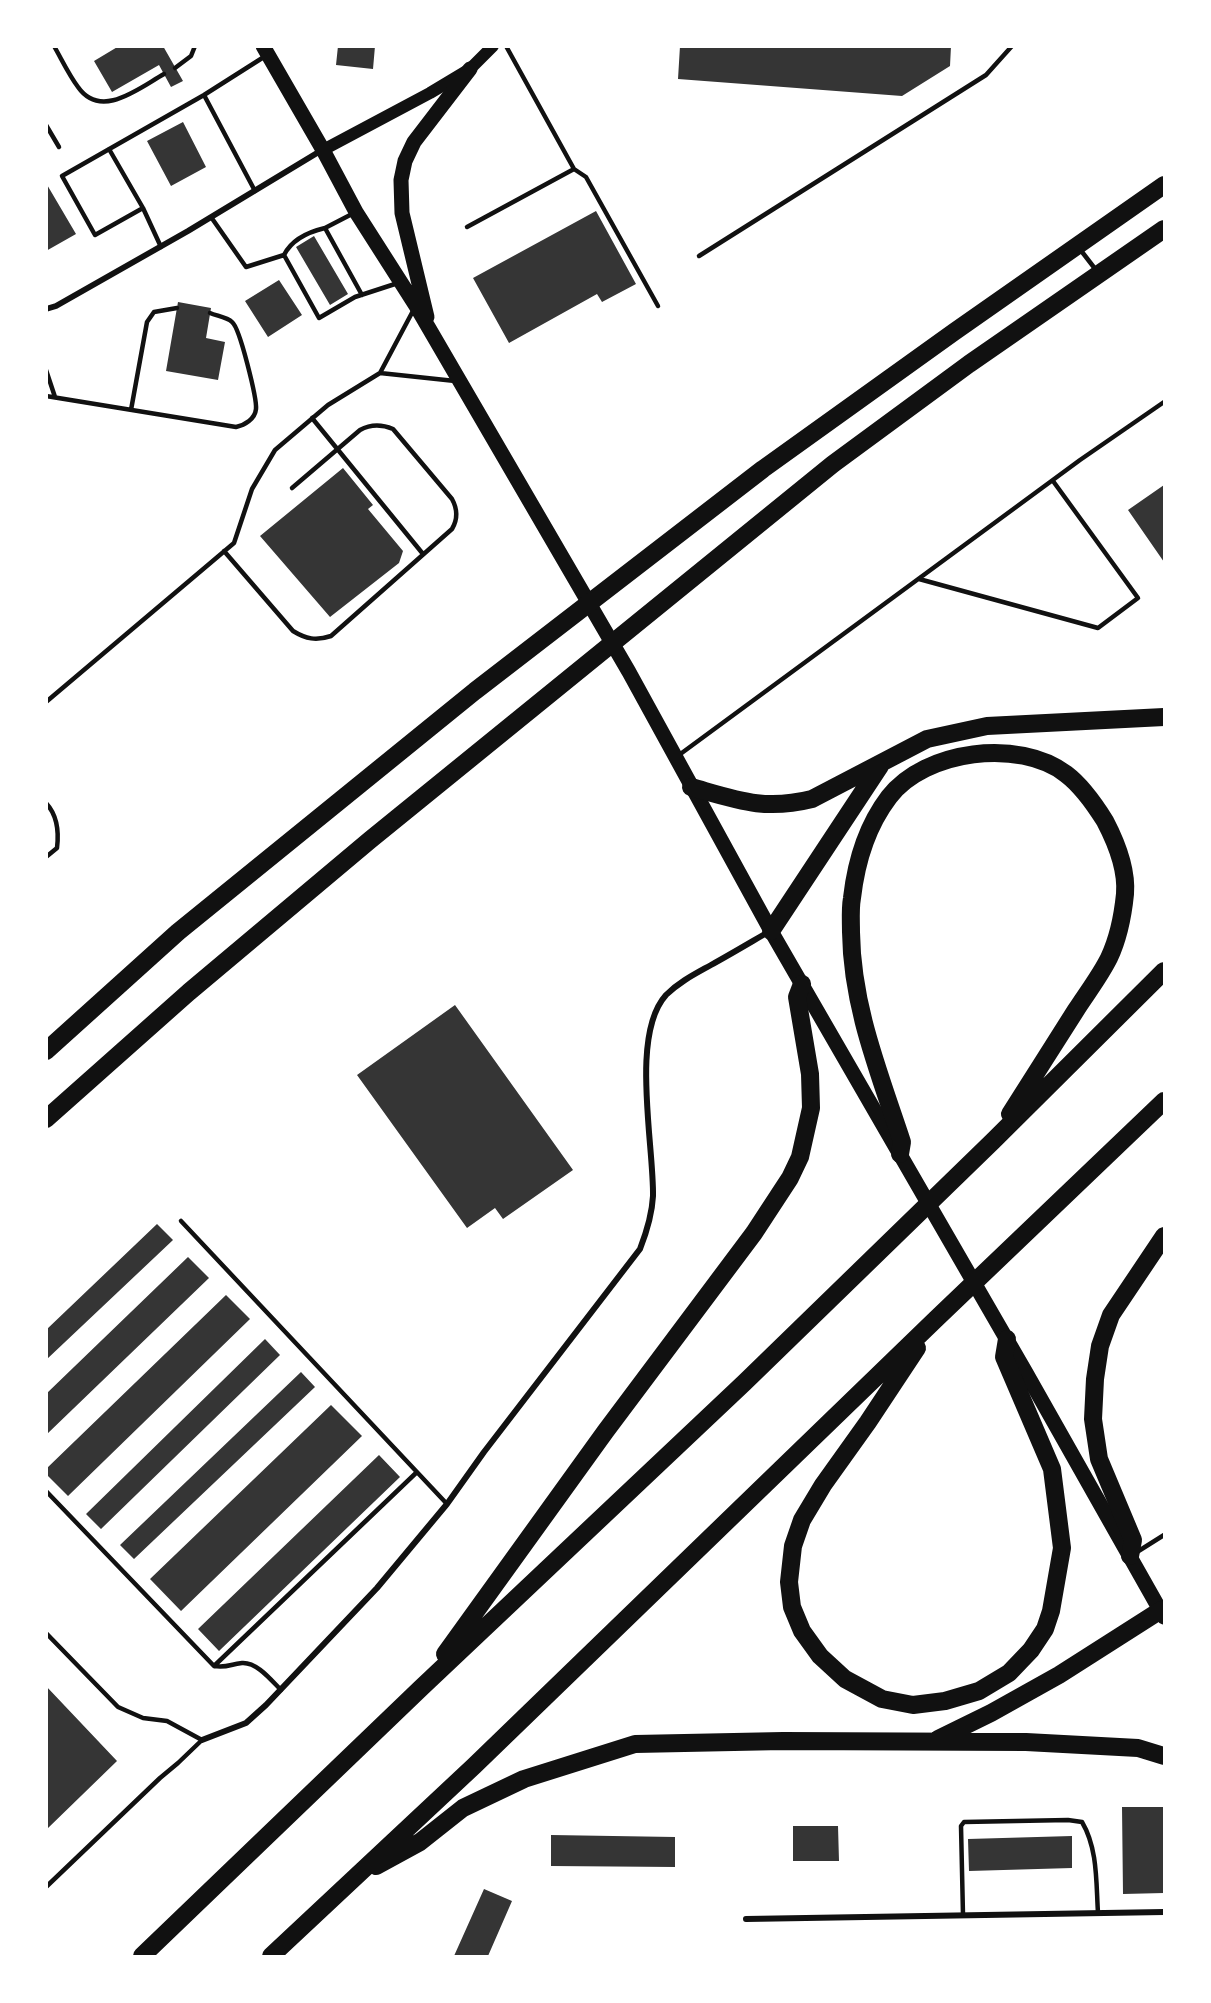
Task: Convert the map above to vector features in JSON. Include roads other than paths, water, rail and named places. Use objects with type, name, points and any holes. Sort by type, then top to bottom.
[{"type":"highway","points":[[46,1051],[178,932],[475,691],[763,469],[1164,185]]},
{"type":"highway","points":[[46,1119],[189,992],[370,840],[832,464],[969,364],[1164,229]]},
{"type":"highway","points":[[692,787],[750,803],[773,806],[791,804],[812,799],[927,739],[987,726],[1164,717]]},
{"type":"highway","points":[[900,1154],[902,1142],[863,1024],[852,960],[851,900],[859,859],[874,822],[890,796],[912,776],[933,764],[961,756],[1005,752],[1041,761],[1066,773],[1095,804],[1111,832],[1121,858],[1125,891],[1120,922],[1109,957],[993,1141]]},
{"type":"highway","points":[[771,931],[882,762]]},
{"type":"highway","points":[[142,1956],[744,1383],[1164,971]]},
{"type":"highway","points":[[421,1688],[604,1432],[754,1233],[790,1178],[800,1157],[811,1108],[810,1074],[797,997],[802,984]]},
{"type":"highway","points":[[271,1956],[474,1766],[1164,1101]]},
{"type":"highway","points":[[1130,1556],[1133,1540],[1100,1459],[1093,1419],[1095,1380],[1100,1346],[1111,1315],[1164,1236]]},
{"type":"highway","points":[[936,1319],[868,1422],[822,1485],[802,1520],[793,1546],[789,1582],[792,1607],[802,1631],[820,1656],[845,1679],[882,1699],[913,1705],[945,1701],[979,1691],[1009,1674],[1031,1650],[1045,1629],[1051,1611],[1062,1548],[1052,1469],[1005,1357],[1007,1339]]},
{"type":"highway","points":[[933,1741],[991,1713],[1163,1614]]},
{"type":"highway","points":[[353,1878],[420,1842],[463,1808],[513,1784],[634,1744],[783,1741],[1026,1742],[1138,1748],[1164,1756]]},
{"type":"main road","points":[[430,331],[402,213],[401,180],[405,161],[414,142],[470,69],[493,46]]},
{"type":"main road","points":[[266,51],[356,212],[416,306],[573,575],[771,931],[1163,1614]]},
{"type":"main road","points":[[323,150],[470,69]]},
{"type":"street","points":[[46,309],[56,306],[161,247],[323,150]]},
{"type":"street","points":[[202,1740],[246,1723],[281,1690],[377,1588],[447,1503],[640,1249],[649,1225],[653,1197],[646,1072],[649,1033],[655,1013],[664,998],[678,984],[771,931]]},
{"type":"street","points":[[746,1919],[1164,1912]]},
{"type":"lane","points":[[54,46],[78,88],[97,101],[119,100],[164,74]]},
{"type":"lane","points":[[175,68],[191,56],[195,46]]},
{"type":"lane","points":[[506,46],[574,169],[586,177],[658,306]]},
{"type":"lane","points":[[699,256],[986,75],[1012,46]]},
{"type":"lane","points":[[143,208],[95,235],[62,176],[204,95],[266,51]]},
{"type":"lane","points":[[204,95],[255,190]]},
{"type":"lane","points":[[46,124],[59,147]]},
{"type":"lane","points":[[109,149],[143,208],[161,247]]},
{"type":"lane","points":[[467,227],[574,169]]},
{"type":"lane","points":[[211,218],[246,267],[284,255],[289,246],[310,231],[326,228],[356,212]]},
{"type":"lane","points":[[326,228],[362,295]]},
{"type":"lane","points":[[1077,246],[1099,273]]},
{"type":"lane","points":[[284,255],[319,318],[355,297],[400,283]]},
{"type":"lane","points":[[46,702],[234,543],[252,489],[275,450],[328,405],[380,373],[416,306]]},
{"type":"lane","points":[[131,410],[147,322],[153,312],[177,308]]},
{"type":"lane","points":[[46,396],[236,427],[250,421],[256,408],[241,337],[232,321],[210,313]]},
{"type":"lane","points":[[46,370],[55,397]]},
{"type":"lane","points":[[380,373],[459,381]]},
{"type":"lane","points":[[675,757],[1164,402]]},
{"type":"lane","points":[[312,418],[423,554]]},
{"type":"lane","points":[[224,551],[293,631],[311,639],[321,639],[331,636],[453,528],[457,514],[452,499],[390,427],[380,425],[367,426],[358,431],[292,488]]},
{"type":"lane","points":[[920,579],[1098,628],[1138,598],[1053,481]]},
{"type":"lane","points":[[46,803],[51,808],[59,831],[57,848],[46,857]]},
{"type":"lane","points":[[181,1221],[447,1503]]},
{"type":"lane","points":[[214,1666],[417,1472]]},
{"type":"lane","points":[[46,1491],[214,1666],[225,1668],[243,1663],[254,1666],[281,1690]]},
{"type":"lane","points":[[1130,1556],[1164,1535]]},
{"type":"lane","points":[[46,1633],[118,1707],[143,1718],[167,1721],[202,1740],[46,1887]]},
{"type":"lane","points":[[963,1915],[961,1826],[964,1822],[1057,1820],[1082,1822],[1090,1836],[1098,1913]]}]
